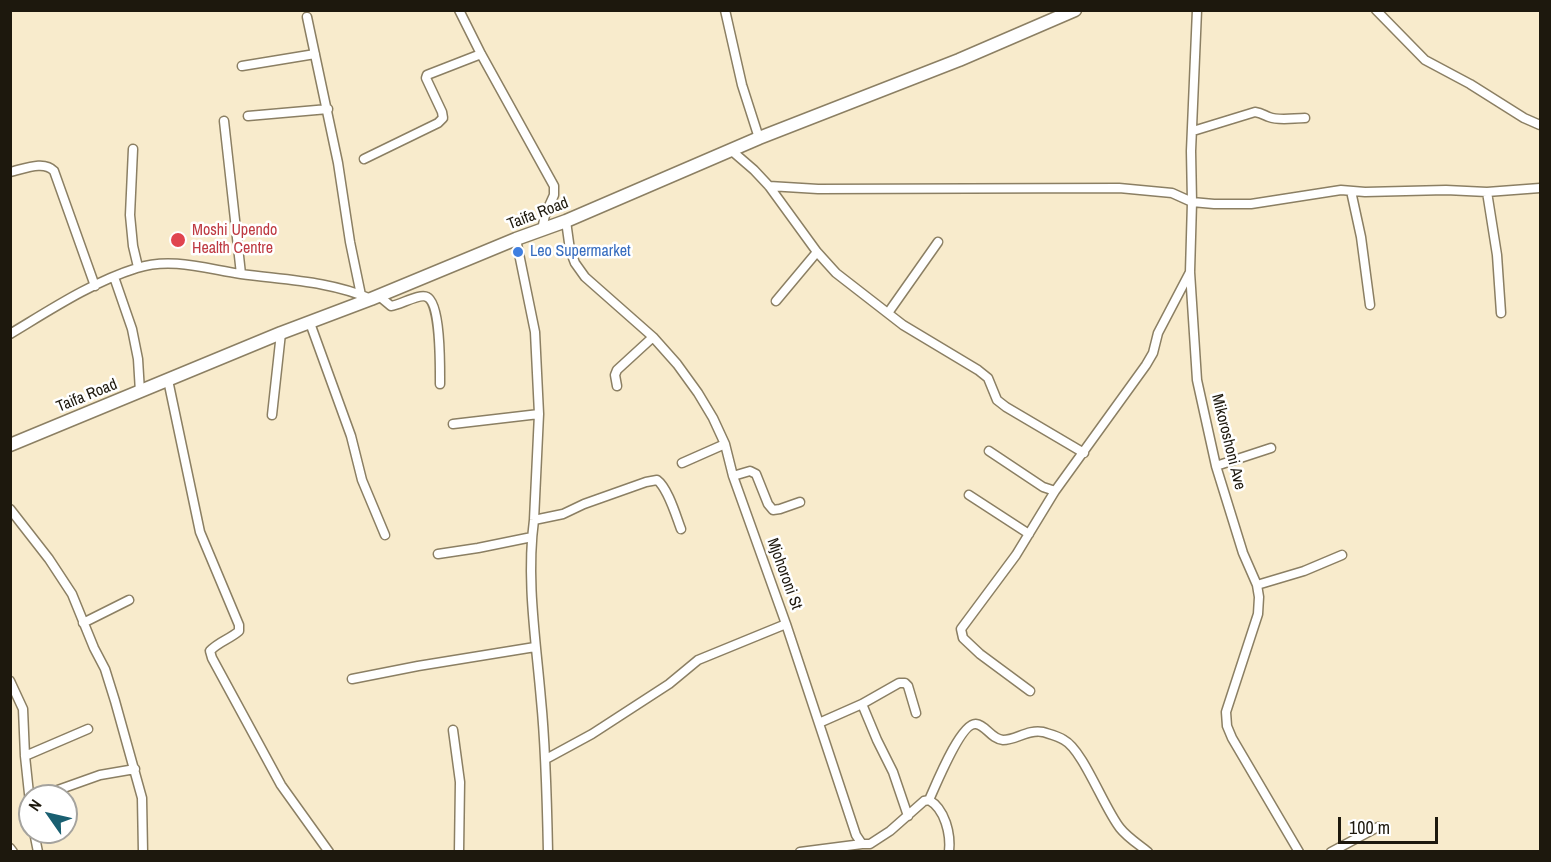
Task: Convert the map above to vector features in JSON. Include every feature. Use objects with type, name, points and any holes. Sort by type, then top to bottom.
[{"type":"highway","name":"Taifa Road","points":[[10,445],[370,297],[566,221],[759,138],[959,60],[1075,10]]},
{"type":"street","points":[[459,10],[554,186],[554,195],[544,215],[542,230]]},
{"type":"street","points":[[725,10],[742,85],[759,138]]},
{"type":"street","name":"Mikoroshoni Ave","points":[[1197,10],[1190,272],[1197,380],[1216,466],[1244,553],[1257,585],[1259,597],[1258,614],[1226,712],[1226,720],[1232,738],[1299,852]]},
{"type":"street","points":[[1376,10],[1425,60],[1470,84],[1524,118],[1540,124]]},
{"type":"street","points":[[307,16],[328,109],[350,242],[370,297]]},
{"type":"street","points":[[242,66],[315,54]]},
{"type":"street","points":[[364,159],[438,123],[443,118],[442,112],[426,78],[428,75],[481,54]]},
{"type":"street","points":[[248,116],[328,109]]},
{"type":"street","points":[[1193,131],[1255,112],[1277,118],[1305,118]]},
{"type":"street","points":[[224,121],[241,274]]},
{"type":"street","points":[[133,149],[130,214],[133,246],[138,267]]},
{"type":"street","points":[[732,151],[769,186],[817,252],[836,273],[903,325],[978,370],[988,378],[997,400],[1006,407],[1084,453]]},
{"type":"street","points":[[10,172],[42,165],[50,166],[54,171],[95,286]]},
{"type":"street","points":[[769,186],[818,189],[1119,188],[1172,193],[1192,202],[1214,204],[1251,204],[1341,190],[1487,192],[1540,188]]},
{"type":"street","points":[[1352,191],[1370,305]]},
{"type":"street","points":[[1487,192],[1499,274],[1501,313]]},
{"type":"street","name":"Mjohoroni St","points":[[566,221],[570,250],[575,263],[585,277],[653,337],[677,364],[713,418],[725,444],[733,476],[786,624],[856,836],[857,847]]},
{"type":"street","points":[[516,239],[535,333],[539,414],[532,537],[532,589],[546,759],[548,852]]},
{"type":"street","points":[[888,313],[938,242]]},
{"type":"street","points":[[776,301],[817,252]]},
{"type":"street","points":[[10,334],[95,286],[138,267],[165,263],[189,265],[332,286],[391,306],[426,296],[430,300],[440,335],[440,384]]},
{"type":"street","points":[[1030,691],[980,654],[963,638],[961,629],[1016,555],[1055,491],[1149,359],[1158,333],[1190,272]]},
{"type":"street","points":[[114,277],[132,329],[138,359],[140,392]]},
{"type":"street","points":[[310,323],[351,436],[362,480],[385,535]]},
{"type":"street","points":[[272,415],[281,333]]},
{"type":"street","points":[[617,386],[615,375],[617,370],[653,337]]},
{"type":"street","points":[[168,380],[200,532],[239,625],[239,631],[234,636],[210,651],[212,658],[281,785],[329,852]]},
{"type":"street","points":[[453,424],[539,414]]},
{"type":"street","points":[[682,463],[725,444]]},
{"type":"street","points":[[1216,466],[1271,448]]},
{"type":"street","points":[[989,451],[1043,487],[1055,491]]},
{"type":"street","points":[[733,476],[750,471],[756,474],[768,504],[773,510],[800,502]]},
{"type":"street","points":[[534,520],[563,514],[584,504],[657,480],[667,495],[681,530]]},
{"type":"street","points":[[969,495],[1029,534]]},
{"type":"street","points":[[10,509],[49,559],[72,594],[105,669],[142,798],[143,852]]},
{"type":"street","points":[[438,554],[532,537]]},
{"type":"street","points":[[1257,585],[1304,571],[1342,555]]},
{"type":"street","points":[[83,623],[129,600]]},
{"type":"street","points":[[546,759],[591,734],[669,684],[698,660],[786,624]]},
{"type":"street","points":[[352,679],[535,647]]},
{"type":"street","points":[[10,681],[23,709],[28,784]]},
{"type":"street","points":[[819,723],[862,704],[899,683],[905,683],[908,686],[916,713]]},
{"type":"street","points":[[862,704],[893,772],[908,816]]},
{"type":"street","points":[[929,800],[947,760],[967,728],[972,724],[978,724],[1005,740],[1027,732],[1040,731],[1066,740],[1071,745],[1121,829],[1148,852]]},
{"type":"street","points":[[25,756],[88,729]]},
{"type":"street","points":[[453,730],[460,782],[459,852]]},
{"type":"street","points":[[76,784],[100,776],[135,769]]},
{"type":"street","points":[[800,852],[870,844],[890,831],[924,801],[929,800],[936,803],[947,824],[949,852]]},
{"type":"street","points":[[1331,852],[1378,827]]},
{"type":"street","points":[[10,848],[13,852]]},
{"type":"place","name":"Moshi Upendo Health Centre","points":[[178,240]]},
{"type":"place","name":"Leo Supermarket","points":[[518,252]]}]
